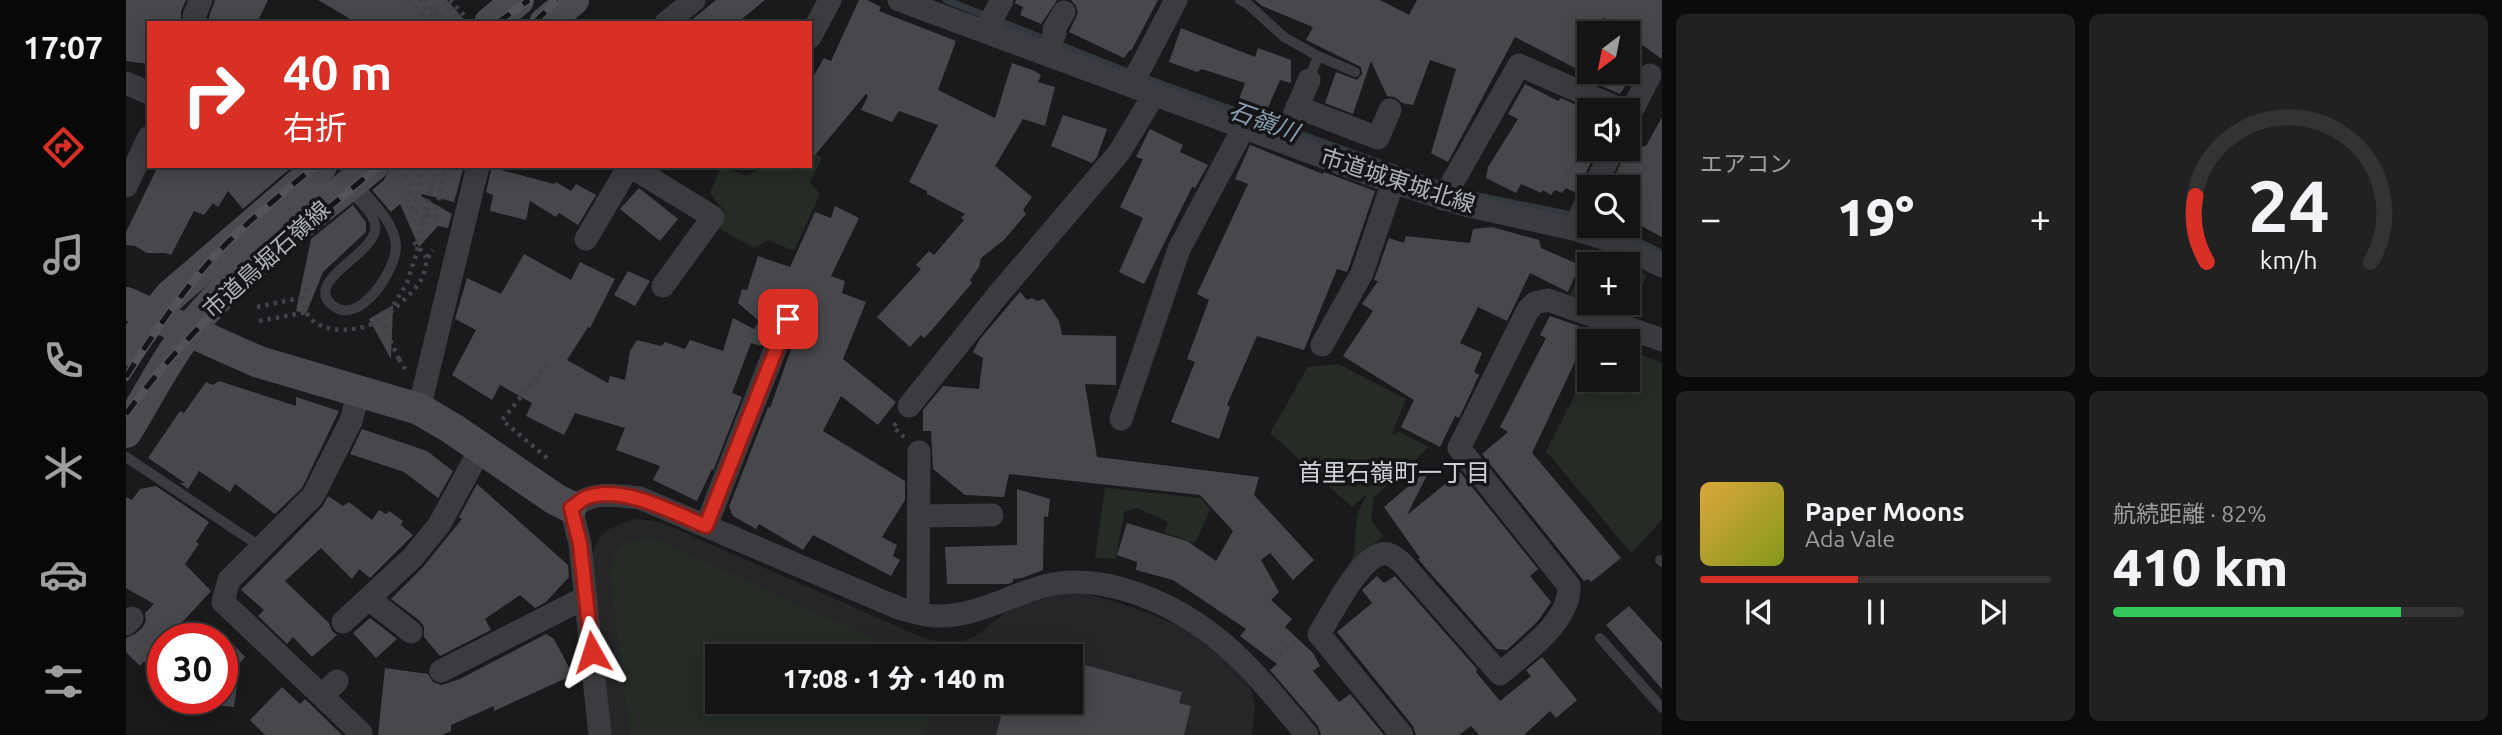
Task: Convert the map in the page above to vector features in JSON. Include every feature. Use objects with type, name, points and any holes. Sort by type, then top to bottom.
[{"type":"street","points":[[195,21],[194,16],[201,0]]},
{"type":"street","points":[[547,21],[573,0]]},
{"type":"street","points":[[668,21],[694,0]]},
{"type":"street","points":[[812,33],[830,0]]},
{"type":"street","name":"市道城東城北線","points":[[899,0],[986,30],[1054,37],[1137,75],[1153,95],[1444,198],[1575,227],[1662,267]]},
{"type":"street","points":[[1137,75],[1176,0]]},
{"type":"street","points":[[986,30],[1002,1]]},
{"type":"street","points":[[1444,198],[1519,65],[1592,98]]},
{"type":"street","points":[[1636,98],[1650,75]]},
{"type":"street","points":[[1284,140],[1308,80]]},
{"type":"street","points":[[126,83],[147,92]]},
{"type":"street","points":[[909,406],[997,296],[1118,155],[1153,95]]},
{"type":"street","points":[[1297,108],[1378,138],[1390,110]]},
{"type":"street","points":[[1121,419],[1179,249],[1244,127]]},
{"type":"street","points":[[129,174],[147,141]]},
{"type":"street","name":"市道鳥堀石嶺線","points":[[126,350],[140,309],[195,273],[319,168]]},
{"type":"street","points":[[419,409],[478,168]]},
{"type":"street","points":[[586,239],[628,168]]},
{"type":"street","points":[[632,168],[713,217],[663,286]]},
{"type":"street","name":"市道鳥堀石嶺線","points":[[126,432],[190,330],[205,311],[273,247],[358,178]]},
{"type":"street","points":[[1322,345],[1362,273],[1393,182]]},
{"type":"street","points":[[1575,227],[1577,223]]},
{"type":"street","points":[[1402,735],[1319,634],[1356,574],[1370,561],[1382,554],[1392,555],[1402,563],[1500,674],[1544,637],[1569,599],[1569,586],[1459,448],[1528,310],[1535,303],[1548,300],[1662,340]]},
{"type":"street","points":[[140,309],[259,362],[419,409],[571,508],[580,544],[600,735]]},
{"type":"street","points":[[706,526],[788,319]]},
{"type":"street","points":[[359,391],[351,421],[313,496],[229,580],[223,602],[330,689],[361,733]]},
{"type":"street","points":[[343,622],[412,558],[439,525],[481,448]]},
{"type":"street","points":[[918,613],[919,452]]},
{"type":"street","points":[[571,508],[587,498],[610,495],[640,498],[901,609],[934,617],[962,615],[1046,586],[1078,582],[1112,586],[1138,594],[1181,614],[1223,643],[1256,674],[1307,735]]},
{"type":"street","points":[[919,516],[992,515]]},
{"type":"street","points":[[441,671],[586,597]]},
{"type":"street","points":[[369,599],[411,632]]},
{"type":"lane","points":[[1240,0],[1284,37],[1355,72]]},
{"type":"lane","points":[[1308,80],[1318,56]]},
{"type":"lane","points":[[358,178],[388,222],[396,246],[384,281],[368,300],[354,309],[342,310],[327,299],[326,291],[330,280],[366,247],[376,231],[358,178]]},
{"type":"lane","points":[[126,457],[261,547]]},
{"type":"lane","points":[[1600,638],[1662,708]]},
{"type":"path","points":[[409,0],[427,21]]},
{"type":"path","points":[[424,0],[430,12],[441,21]]},
{"type":"path","points":[[424,0],[441,21]]},
{"type":"path","points":[[450,0],[495,10]]},
{"type":"path","points":[[443,21],[452,13],[443,2],[495,10]]},
{"type":"path","points":[[414,211],[423,168]]},
{"type":"path","points":[[399,359],[385,329],[386,317],[407,283],[413,267],[435,168]]},
{"type":"path","points":[[435,217],[446,168]]},
{"type":"path","points":[[405,176],[411,183],[407,205],[414,211],[444,220]]},
{"type":"path","points":[[257,307],[304,296]]},
{"type":"path","points":[[259,321],[307,312]]},
{"type":"path","points":[[549,459],[502,420],[551,360]]},
{"type":"path","points":[[1256,674],[1304,634]]},
{"type":"shaded area","points":[[812,151],[822,158],[810,182],[820,194],[794,251],[768,240],[754,248],[720,229],[725,212],[710,193],[720,168],[746,176],[760,168],[812,168]]},
{"type":"shaded area","points":[[1640,271],[1647,275],[1640,291]]},
{"type":"shaded area","points":[[1577,280],[1577,298],[1570,295]]},
{"type":"shaded area","points":[[1640,354],[1662,363],[1662,520],[1631,553],[1546,451],[1577,391],[1640,392]]},
{"type":"shaded area","points":[[1338,364],[1406,399],[1392,433],[1396,435],[1398,431],[1429,447],[1374,497],[1371,520],[1383,536],[1349,566],[1354,553],[1357,515],[1367,494],[1352,507],[1270,433],[1308,367]]},
{"type":"shaded area","points":[[1105,488],[1201,498],[1210,510],[1195,543],[1164,532],[1168,522],[1137,508],[1124,512],[1116,559],[1095,558]]},
{"type":"shaded area","points":[[633,519],[665,524],[919,636],[936,641],[962,641],[976,636],[1018,602],[1044,593],[1085,593],[1126,605],[1190,630],[1203,638],[1236,670],[1250,687],[1255,706],[1252,735],[611,735],[591,557],[599,538],[609,529]]},
{"type":"shaded area","points":[[648,538],[659,540],[885,644],[705,644],[705,714],[929,714],[925,735],[630,735],[610,573],[617,551],[632,541]]},
{"type":"building","points":[[126,0],[186,0],[181,11],[181,21],[147,21],[147,64],[126,61]]},
{"type":"building","points":[[215,0],[268,0],[258,21],[210,21]]},
{"type":"building","points":[[318,0],[447,0],[465,21],[354,21]]},
{"type":"building","points":[[716,0],[765,0],[739,21],[690,21]]},
{"type":"building","points":[[859,0],[867,0],[881,7],[879,11],[956,41],[938,90],[995,118],[1012,63],[1035,71],[1041,75],[1038,82],[1055,87],[1045,126],[1023,119],[995,166],[1032,197],[1023,210],[1026,214],[1004,240],[981,258],[979,267],[970,280],[972,283],[931,331],[924,338],[921,335],[910,347],[877,317],[921,269],[916,265],[929,251],[934,255],[964,220],[961,218],[965,214],[909,182],[938,125],[899,111],[892,122],[861,110],[868,96],[866,94],[812,159],[812,79],[824,58],[831,61]]},
{"type":"building","points":[[1016,0],[1057,0],[1041,24],[1020,15],[1023,7],[1015,3]]},
{"type":"building","points":[[1071,0],[1158,0],[1131,51],[1124,58],[1069,32],[1078,13]]},
{"type":"building","points":[[1255,0],[1380,0],[1409,15],[1417,0],[1662,0],[1662,59],[1640,43],[1640,21],[1609,21],[1603,17],[1605,21],[1577,21],[1577,69],[1515,37],[1448,162],[1431,153],[1456,69],[1430,60],[1413,105],[1387,96],[1371,61],[1353,114],[1325,103],[1336,72],[1357,80],[1362,74],[1361,67],[1306,40],[1313,27],[1262,6]]},
{"type":"building","points":[[1181,28],[1255,57],[1258,48],[1291,60],[1291,83],[1280,80],[1267,110],[1239,99],[1245,83],[1202,69],[1197,72],[1169,62]]},
{"type":"building","points":[[1525,84],[1558,101],[1561,98],[1577,105],[1577,161],[1591,161],[1585,175],[1577,175],[1577,189],[1574,192],[1566,188],[1562,193],[1555,190],[1551,195],[1521,184],[1516,193],[1486,178],[1488,167],[1518,119],[1508,114]]},
{"type":"building","points":[[1597,84],[1626,84],[1620,94]]},
{"type":"building","points":[[1063,115],[1107,129],[1097,157],[1092,163],[1051,146]]},
{"type":"building","points":[[1662,117],[1662,237],[1640,225],[1640,175],[1615,175],[1622,161],[1640,161],[1640,147],[1646,146]]},
{"type":"building","points":[[1150,129],[1183,145],[1180,152],[1208,165],[1195,188],[1192,187],[1144,284],[1119,272],[1143,218],[1120,207],[1143,159],[1136,157]]},
{"type":"building","points":[[1250,145],[1375,191],[1347,272],[1337,269],[1304,350],[1257,336],[1227,405],[1230,407],[1219,439],[1171,422],[1195,362],[1187,359],[1209,300],[1197,294],[1248,184],[1235,179]]},
{"type":"building","points":[[157,168],[291,168],[243,209],[228,191],[218,207],[213,203],[204,215],[194,211],[171,255],[147,253],[135,246],[126,245],[126,232]]},
{"type":"building","points":[[389,168],[463,168],[454,202],[422,194],[421,196],[452,214],[448,228],[438,226],[419,247],[400,204],[391,212],[372,190],[384,180]]},
{"type":"building","points":[[492,168],[502,168],[554,184],[556,182],[571,191],[576,184],[596,195],[578,225],[559,213],[556,217],[530,201],[526,220],[490,211],[493,195],[486,192]]},
{"type":"building","points":[[639,188],[678,219],[660,241],[620,209]]},
{"type":"building","points":[[353,205],[366,222],[366,232],[323,272],[306,314],[296,311],[311,239]]},
{"type":"building","points":[[835,206],[859,218],[831,276],[845,281],[842,293],[866,302],[843,359],[896,402],[878,425],[841,396],[823,431],[905,481],[905,500],[882,537],[897,545],[893,556],[900,560],[891,576],[813,535],[803,550],[759,524],[756,529],[733,516],[729,507],[768,407],[770,408],[800,324],[801,316],[793,306],[786,305],[778,309],[761,346],[751,343],[732,393],[742,397],[713,471],[712,469],[697,501],[653,480],[660,466],[616,450],[625,428],[575,413],[564,435],[526,416],[532,403],[500,385],[492,400],[452,375],[476,330],[455,319],[467,278],[501,294],[524,254],[571,280],[580,262],[615,279],[590,328],[588,327],[567,360],[608,383],[610,376],[625,380],[630,351],[637,340],[661,346],[665,342],[685,349],[690,340],[723,351],[733,318],[754,329],[759,321],[738,303],[742,289],[747,290],[758,256],[790,267],[815,212],[831,218]]},
{"type":"building","points":[[1492,227],[1539,240],[1541,248],[1577,264],[1577,272],[1568,292],[1530,273],[1507,321],[1478,307],[1460,343],[1482,353],[1474,372],[1479,375],[1459,418],[1455,416],[1440,447],[1401,427],[1414,400],[1343,356],[1373,311],[1362,304],[1378,281],[1374,280],[1389,238],[1404,243],[1406,236],[1470,243],[1473,229]]},
{"type":"building","points":[[628,271],[650,281],[635,306],[614,295]]},
{"type":"building","points":[[1020,292],[1027,300],[1044,299],[1059,321],[1062,335],[1116,336],[1116,385],[1085,384],[1097,457],[1259,477],[1254,495],[1314,560],[1293,580],[1270,553],[1261,560],[1279,592],[1271,600],[1292,619],[1285,627],[1313,653],[1320,666],[1313,671],[1339,702],[1350,694],[1384,735],[1321,735],[1318,726],[1270,670],[1277,664],[1240,636],[1246,629],[1173,580],[1136,570],[1137,562],[1117,555],[1127,523],[1187,541],[1216,561],[1233,531],[1200,495],[1009,474],[1004,497],[965,495],[933,469],[931,431],[923,431],[923,410],[943,386],[979,389],[983,358],[973,352],[980,339]]},
{"type":"building","points":[[393,305],[391,359],[369,319]]},
{"type":"building","points":[[1550,316],[1587,329],[1577,329],[1577,358],[1532,453],[1621,558],[1591,582],[1588,579],[1584,581],[1482,454],[1508,432],[1500,427],[1546,338],[1540,335]]},
{"type":"building","points":[[219,381],[296,406],[296,397],[339,411],[302,488],[275,514],[235,484],[230,492],[199,471],[188,489],[180,483],[185,483],[148,458],[180,411],[184,413],[206,382],[213,385]]},
{"type":"building","points":[[362,429],[427,451],[453,471],[438,498],[404,472],[350,454]]},
{"type":"building","points":[[1431,467],[1407,515],[1460,472],[1538,569],[1530,576],[1551,602],[1538,621],[1507,650],[1497,649],[1418,559],[1420,558],[1384,507]]},
{"type":"building","points":[[477,484],[568,565],[569,577],[546,602],[535,608],[520,595],[485,619],[491,630],[440,656],[424,637],[424,627],[420,621],[391,599],[423,567],[462,519],[459,517]]},
{"type":"building","points":[[156,486],[209,522],[196,542],[199,544],[185,564],[211,591],[182,623],[147,623],[147,664],[144,661],[140,666],[126,652],[126,638],[142,628],[146,621],[145,613],[154,604],[126,588],[126,497],[132,500],[140,489]]},
{"type":"building","points":[[1017,489],[1050,499],[1048,517],[1044,516],[1043,570],[1013,579],[1013,582],[1008,584],[947,584],[945,547],[1017,545]]},
{"type":"building","points":[[328,496],[343,506],[349,502],[372,520],[379,510],[386,514],[389,511],[403,521],[401,525],[413,535],[370,578],[359,569],[352,579],[321,548],[285,581],[329,623],[337,635],[312,657],[293,637],[287,644],[258,616],[264,610],[241,590],[323,506]]},
{"type":"building","points":[[1377,576],[1384,583],[1395,576],[1477,669],[1476,672],[1500,701],[1531,676],[1526,670],[1542,657],[1577,700],[1556,718],[1550,711],[1524,735],[1479,735],[1471,726],[1459,735],[1416,735],[1413,726],[1337,632],[1372,603],[1362,590]]},
{"type":"building","points":[[1629,606],[1662,642],[1662,689],[1606,625]]},
{"type":"building","points":[[370,618],[397,639],[376,658],[353,633]]},
{"type":"building","points":[[546,634],[554,639],[573,675],[494,711],[494,706],[451,725],[451,731],[442,735],[378,735],[385,668],[428,674],[433,682],[441,685],[460,679]]},
{"type":"building","points":[[238,649],[245,657],[240,663],[238,678]]},
{"type":"building","points":[[1083,664],[1182,692],[1179,703],[1191,706],[1184,735],[996,735],[1002,714],[1083,714]]},
{"type":"building","points":[[282,687],[300,704],[305,699],[342,735],[265,735],[250,720]]},
{"type":"waterway","name":"石嶺川","points":[[946,0],[1128,72],[1447,187]]},
{"type":"waterway","name":"石嶺川","points":[[1468,194],[1577,216]]},
{"type":"waterway","name":"石嶺川","points":[[1631,238],[1659,252]]},
{"type":"railway","points":[[500,21],[529,0]]},
{"type":"railway","points":[[536,21],[557,0]]},
{"type":"railway","points":[[126,377],[173,307],[212,259],[247,224],[313,168]]},
{"type":"railway","points":[[126,414],[154,378],[213,313],[277,252],[377,168]]},
{"type":"district","name":"首里石嶺町一丁目","points":[[1394,472]]},
{"type":"route","points":[[592,652],[580,544],[571,508],[587,498],[610,495],[640,498],[706,526],[788,319]]}]
